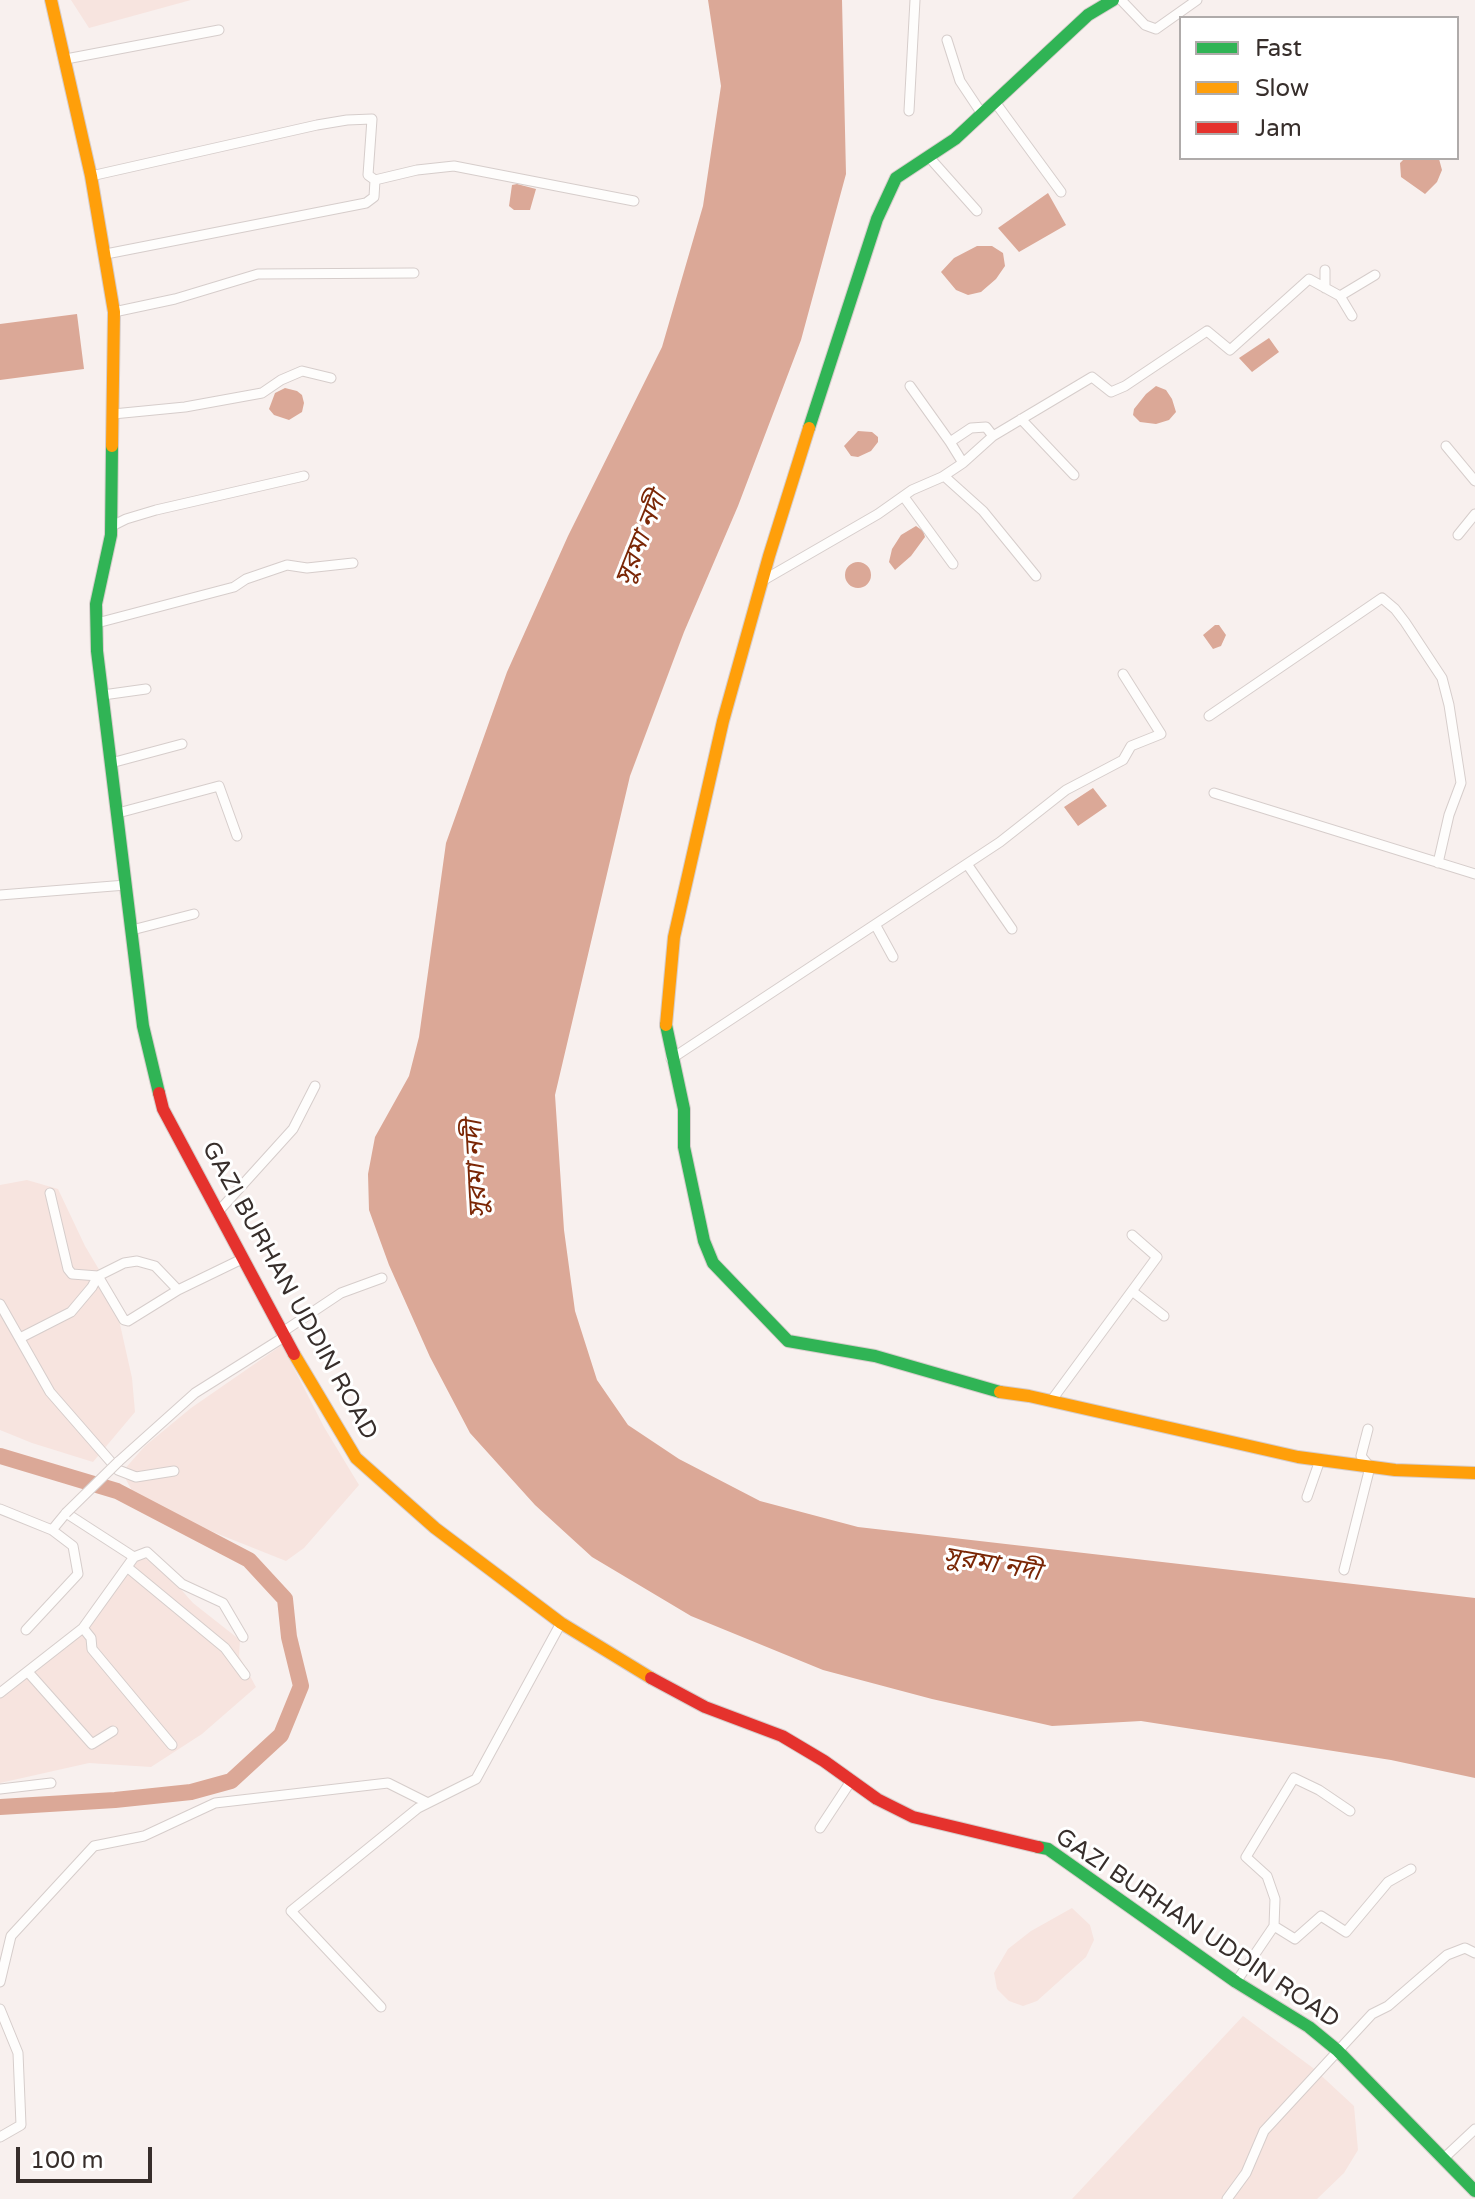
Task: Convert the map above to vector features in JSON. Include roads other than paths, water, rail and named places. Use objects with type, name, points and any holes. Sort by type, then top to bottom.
[{"type":"street","name":"GAZI BURHAN UDDIN ROAD","points":[[51,0],[91,176],[114,312],[111,530],[96,604],[103,695],[143,1026],[163,1109],[282,1335],[356,1458],[435,1528],[561,1623],[666,1687],[705,1707],[782,1736],[877,1799],[913,1817],[1048,1849],[1236,1982],[1309,2027],[1337,2050],[1475,2191]]},
{"type":"street","points":[[909,111],[915,0]]},
{"type":"street","points":[[1113,0],[1088,15],[955,139],[896,178],[877,219],[832,352],[762,581],[720,735],[674,937],[666,1025],[684,1109],[684,1147],[704,1241],[713,1263],[788,1341],[875,1356],[989,1391],[1051,1401],[1320,1460],[1370,1467],[1475,1473]]},
{"type":"street","points":[[1121,0],[1145,25],[1156,29],[1197,0]]},
{"type":"street","points":[[66,59],[219,30]]},
{"type":"street","points":[[947,40],[960,81],[982,114]]},
{"type":"street","points":[[995,102],[1061,192]]},
{"type":"street","points":[[91,176],[317,125],[372,119],[368,175],[375,180],[417,170],[454,166],[634,201]]},
{"type":"street","points":[[928,156],[977,211]]},
{"type":"street","points":[[106,254],[366,203],[374,197],[375,180]]},
{"type":"street","points":[[1325,270],[1325,288]]},
{"type":"street","points":[[114,312],[175,299],[258,274],[414,273]]},
{"type":"street","points":[[1340,296],[1375,275]]},
{"type":"street","points":[[762,581],[944,476],[993,436],[1092,377],[1111,392],[1125,386],[1207,331],[1230,350],[1309,279],[1340,296],[1352,316]]},
{"type":"street","points":[[113,414],[185,407],[262,393],[302,371],[331,378]]},
{"type":"street","points":[[910,386],[963,463]]},
{"type":"street","points":[[1021,419],[1074,475]]},
{"type":"street","points":[[950,442],[971,428],[986,427],[993,436]]},
{"type":"street","points":[[1446,446],[1475,481]]},
{"type":"street","points":[[111,530],[126,519],[156,510],[304,476]]},
{"type":"street","points":[[944,476],[983,511],[1036,576]]},
{"type":"street","points":[[904,497],[953,564]]},
{"type":"street","points":[[1458,535],[1475,514]]},
{"type":"street","points":[[97,623],[234,587],[246,579],[287,565],[307,568],[353,563]]},
{"type":"street","points":[[1209,716],[1382,598],[1405,622],[1442,678],[1449,705],[1461,783],[1449,815],[1438,863]]},
{"type":"street","points":[[671,1059],[1000,842],[1066,790],[1123,760],[1131,746],[1161,734],[1123,674]]},
{"type":"street","points":[[103,695],[146,689]]},
{"type":"street","points":[[111,763],[182,744]]},
{"type":"street","points":[[118,813],[219,786],[237,836]]},
{"type":"street","points":[[1214,793],[1475,874]]},
{"type":"street","points":[[967,864],[1012,929]]},
{"type":"street","points":[[0,895],[126,885]]},
{"type":"street","points":[[132,930],[194,914]]},
{"type":"street","points":[[876,926],[893,957]]},
{"type":"street","points":[[217,1213],[293,1129],[315,1086]]},
{"type":"street","points":[[50,1193],[68,1269],[72,1274],[98,1276],[124,1263],[137,1261],[155,1266],[178,1290]]},
{"type":"street","points":[[1051,1401],[1157,1257],[1132,1235]]},
{"type":"street","points":[[98,1276],[124,1320],[128,1321],[178,1290],[242,1259]]},
{"type":"street","points":[[20,1338],[71,1312],[98,1276]]},
{"type":"street","points":[[52,1530],[118,1462],[195,1393],[341,1293],[382,1278]]},
{"type":"street","points":[[1132,1291],[1164,1316]]},
{"type":"street","points":[[0,1304],[50,1392],[118,1470],[136,1477],[174,1471]]},
{"type":"street","points":[[1368,1429],[1361,1456],[1370,1467]]},
{"type":"street","points":[[1307,1497],[1320,1460]]},
{"type":"street","points":[[1344,1570],[1370,1467]]},
{"type":"street","points":[[0,1509],[52,1530],[73,1546],[78,1574],[26,1630]]},
{"type":"street","points":[[66,1513],[134,1557]]},
{"type":"street","points":[[0,1693],[83,1628],[134,1557],[147,1552],[182,1584],[223,1603],[243,1637]]},
{"type":"street","points":[[127,1567],[225,1648],[245,1675]]},
{"type":"street","points":[[381,2007],[291,1911],[418,1808],[476,1779],[561,1623]]},
{"type":"street","points":[[83,1628],[91,1638],[92,1649],[172,1745]]},
{"type":"street","points":[[28,1672],[92,1744],[113,1731]]},
{"type":"street","points":[[1236,1982],[1274,1926],[1275,1899],[1267,1876],[1246,1857],[1294,1778],[1350,1811]]},
{"type":"street","points":[[820,1828],[851,1781]]},
{"type":"street","points":[[0,1789],[51,1783]]},
{"type":"street","points":[[0,1982],[11,1936],[94,1846],[144,1836],[215,1803],[388,1783],[428,1803]]},
{"type":"street","points":[[1274,1926],[1295,1939],[1321,1916],[1346,1932],[1388,1882],[1411,1869]]},
{"type":"street","points":[[1227,2199],[1246,2173],[1264,2131],[1372,2014],[1388,2006],[1447,1955],[1465,1948],[1475,1953]]},
{"type":"street","points":[[0,2009],[18,2053],[21,2125],[0,2137]]},
{"type":"street","points":[[1443,2159],[1475,2129]]},
{"type":"water","name":"সুরমা নদী","points":[[708,0],[842,0],[846,174],[801,340],[630,776],[555,1095],[564,1230],[575,1311],[597,1380],[628,1425],[679,1459],[760,1501],[858,1527],[1475,1598],[1475,1778],[1391,1760],[1141,1721],[1052,1726],[823,1670],[691,1616],[592,1557],[535,1505],[470,1433],[430,1357],[389,1265],[369,1210],[368,1174],[375,1137],[409,1076],[419,1037],[446,843],[507,672],[568,536],[662,347],[703,206],[721,86]]},
{"type":"water","points":[[1403,160],[1439,160],[1442,170],[1437,182],[1425,194],[1401,177],[1400,163]]},
{"type":"water","points":[[512,185],[536,189],[530,210],[514,210],[509,206]]},
{"type":"water","points":[[1048,193],[1066,225],[1019,252],[998,228]]},
{"type":"water","points":[[977,246],[992,246],[1003,253],[1005,266],[981,292],[968,295],[956,290],[941,272],[954,258]]},
{"type":"water","points":[[77,314],[84,369],[0,380],[0,324]]},
{"type":"water","points":[[1269,338],[1279,352],[1252,372],[1239,358]]},
{"type":"water","points":[[1156,386],[1166,390],[1176,412],[1169,420],[1156,424],[1140,422],[1133,415],[1134,409]]},
{"type":"water","points":[[285,388],[297,391],[304,403],[302,412],[289,420],[274,415],[269,409],[275,393]]},
{"type":"water","points":[[858,431],[872,432],[878,437],[878,442],[871,451],[858,457],[851,456],[844,446]]},
{"type":"water","points":[[916,526],[925,537],[911,556],[895,570],[889,562],[892,549],[901,535]]},
{"type":"water","points":[[858,562],[867,566],[871,575],[867,584],[858,588],[849,584],[845,575],[849,566]]},
{"type":"water","points":[[1219,625],[1226,635],[1221,646],[1213,649],[1203,635]]},
{"type":"water","points":[[1093,788],[1107,806],[1078,826],[1064,807]]},
{"type":"waterway","points":[[0,1456],[117,1491],[249,1560],[285,1599],[289,1637],[301,1686],[281,1735],[231,1781],[191,1792],[0,1807]]}]
